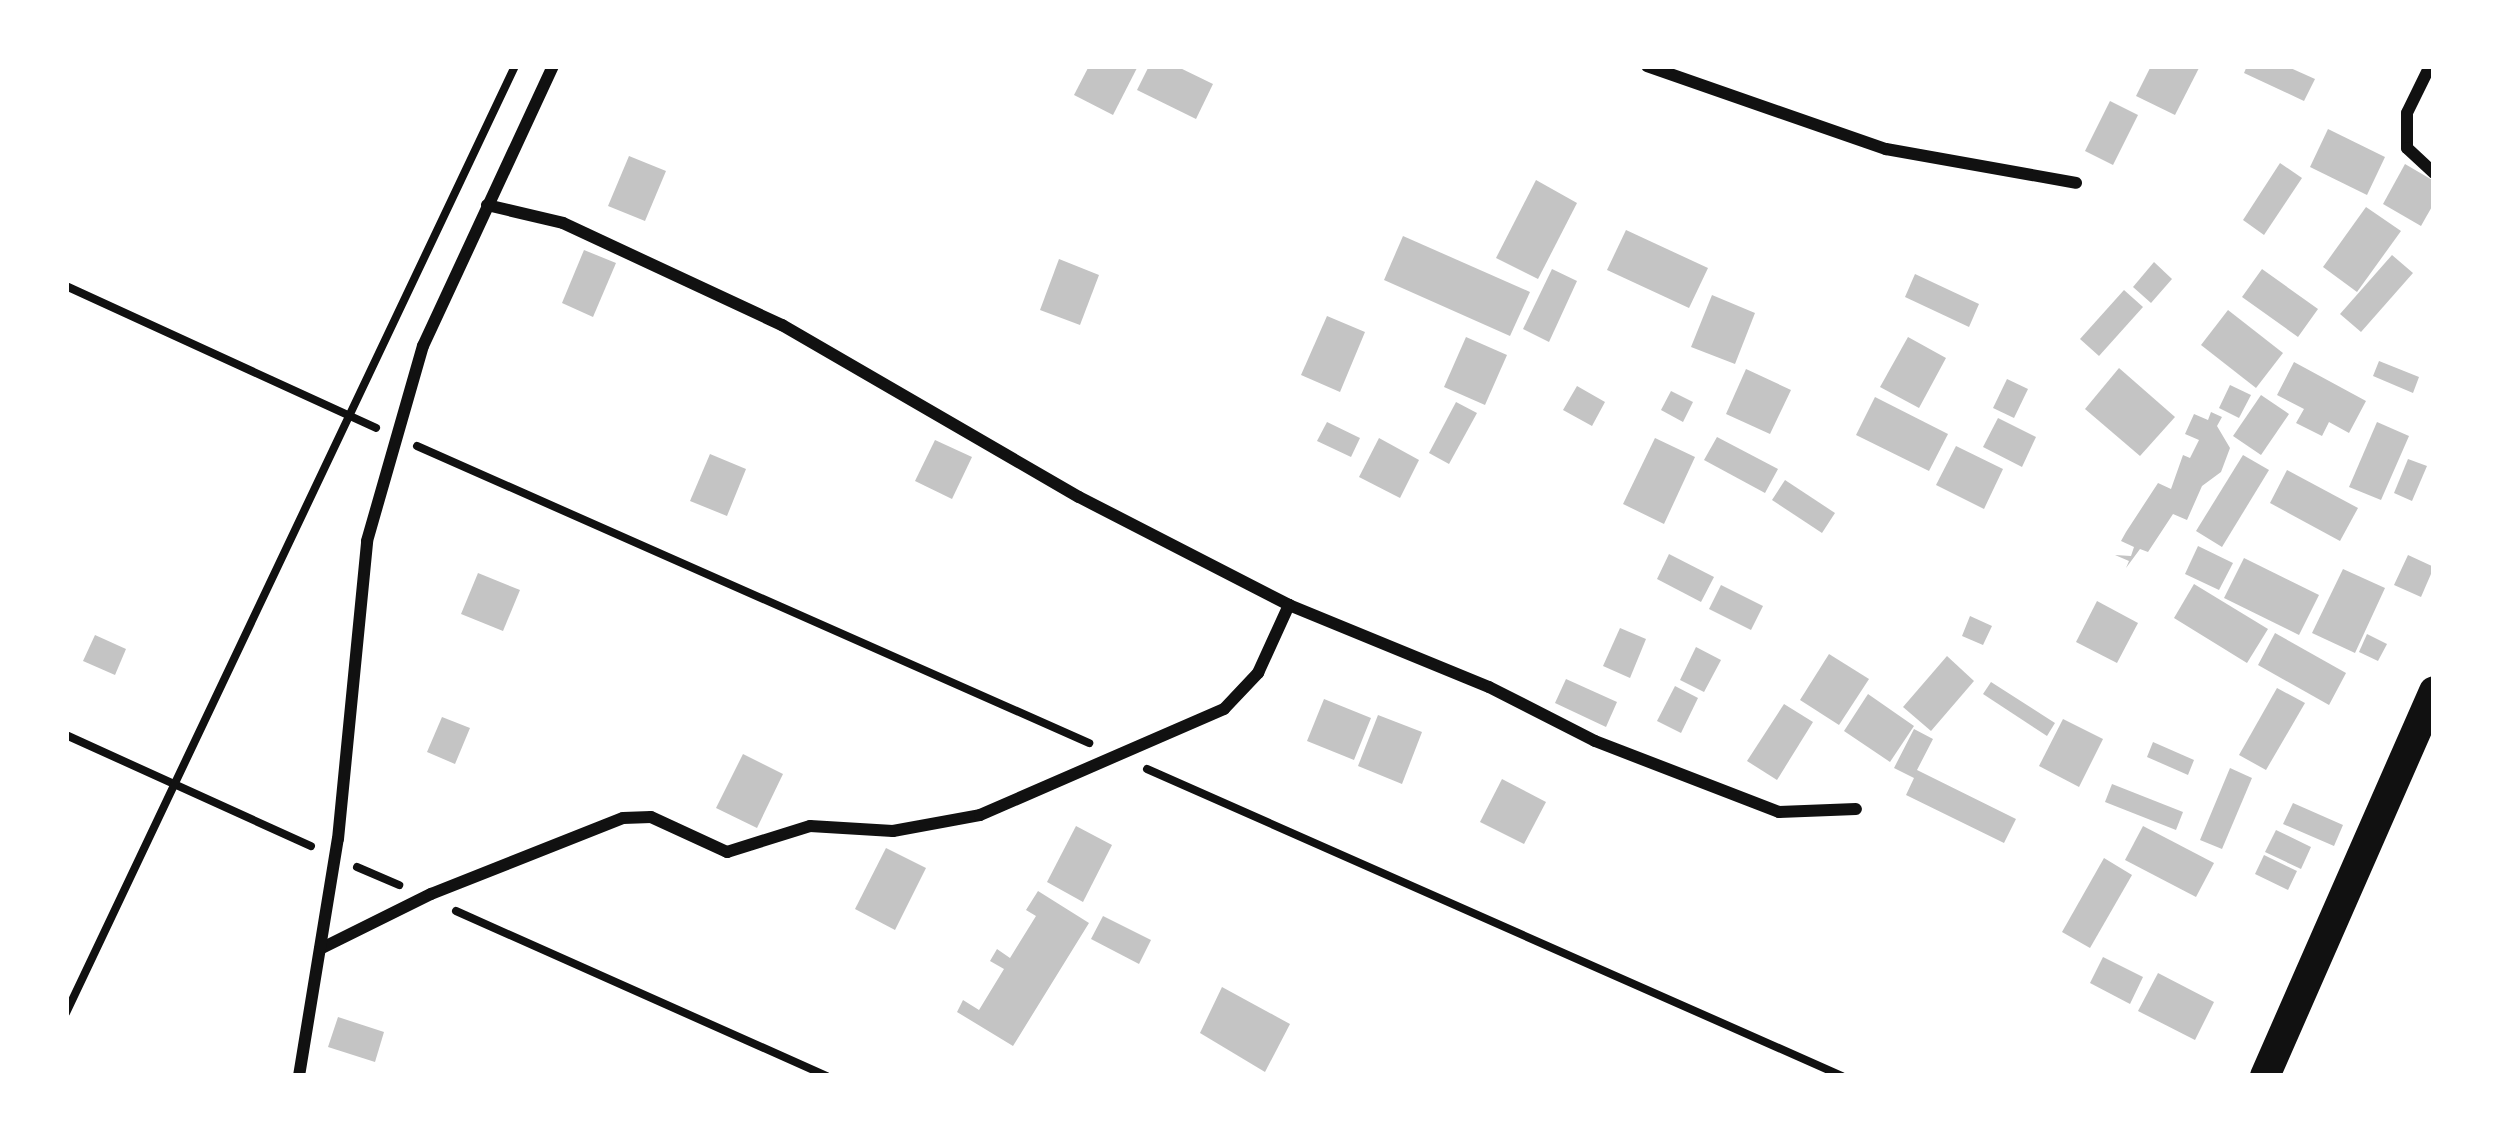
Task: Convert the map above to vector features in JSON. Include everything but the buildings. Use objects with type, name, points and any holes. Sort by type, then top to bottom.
[{"type":"main road","points":[[2266,1076],[2434,691]]},
{"type":"street","points":[[299,1076],[320,949],[367,541],[423,346],[553,66]]},
{"type":"street","points":[[1647,66],[1886,148],[2076,183]]},
{"type":"street","points":[[2430,66],[2407,113],[2407,148],[2434,173]]},
{"type":"street","points":[[487,205],[563,223],[782,325],[1079,497],[1289,605],[1490,687],[1595,741],[1779,812],[1856,809]]},
{"type":"street","points":[[320,949],[431,894],[623,818],[651,817],[727,852],[810,826],[916,828],[1002,807],[1114,754],[1178,732],[1243,696],[1289,605]]},
{"type":"path","points":[[66,1013],[515,66]]},
{"type":"path","points":[[66,286],[1842,1076]]}]
